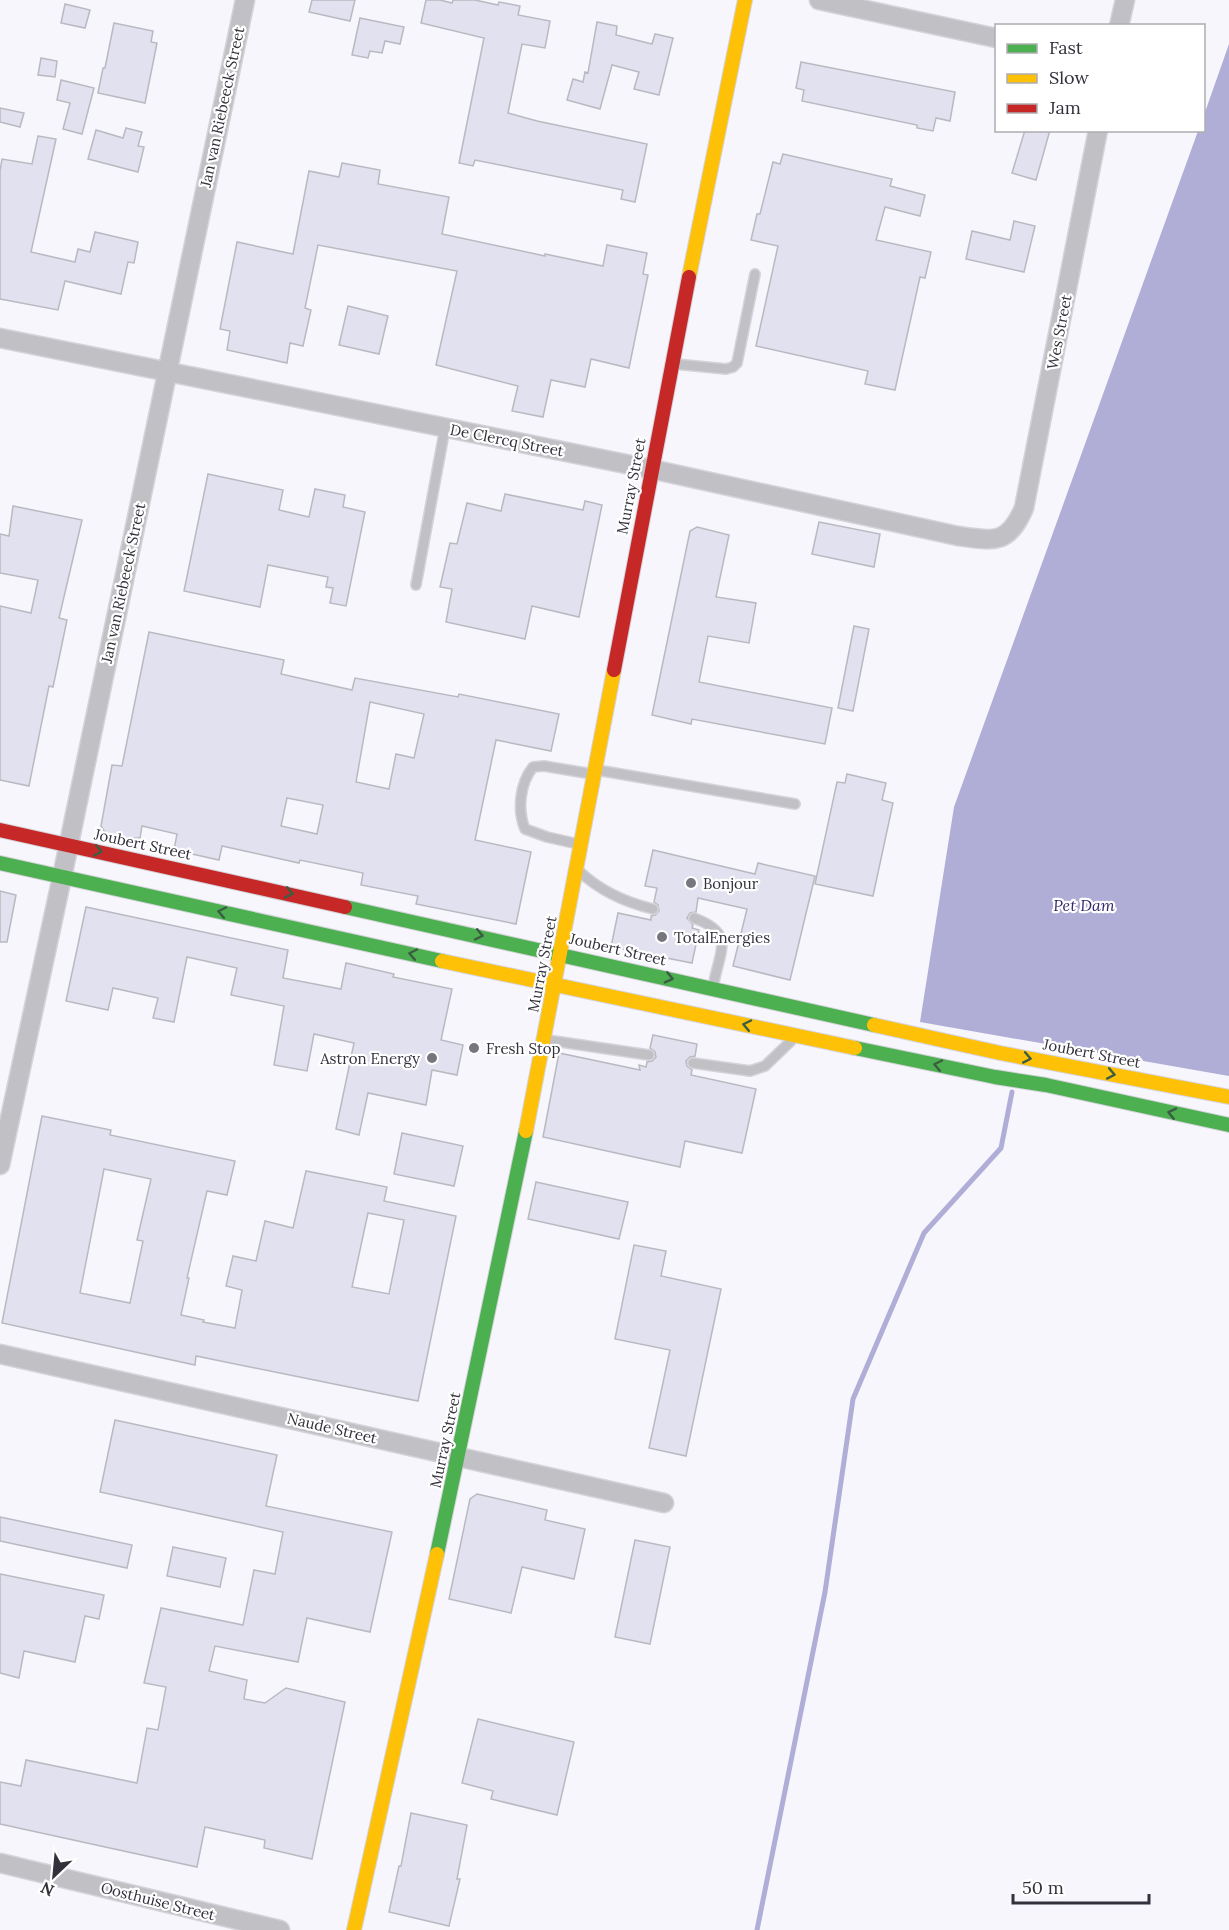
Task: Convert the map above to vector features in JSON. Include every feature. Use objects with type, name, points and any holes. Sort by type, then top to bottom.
[{"type":"main road","name":"Murray Street","points":[[354,1930],[459,1457],[545,1040],[553,985],[651,469],[745,0]]},
{"type":"main road","name":"Joubert Street","points":[[0,830],[560,953],[1000,1053],[1229,1096]]},
{"type":"main road","points":[[0,863],[553,985],[995,1077],[1046,1085],[1229,1125]]},
{"type":"street","name":"Jan van Riebeeck Street","points":[[0,1165],[245,0]]},
{"type":"street","points":[[819,0],[995,38]]},
{"type":"street","points":[[1119,24],[1125,0]]},
{"type":"street","name":"Wes Street","points":[[1011,531],[1024,507],[1098,132]]},
{"type":"street","name":"De Clercq Street","points":[[0,338],[651,469],[958,536],[992,540],[1011,531]]},
{"type":"street","name":"Naude Street","points":[[0,1354],[664,1503]]},
{"type":"street","name":"Oosthuise Street","points":[[0,1863],[280,1930]]},
{"type":"lane","points":[[672,363],[726,369],[733,367],[739,357],[755,274]]},
{"type":"lane","points":[[416,585],[446,428]]},
{"type":"lane","points":[[580,844],[547,837],[525,829],[520,817],[527,774],[533,767],[544,766],[594,772],[795,804]]},
{"type":"lane","points":[[576,869],[594,885],[627,902],[653,909]]},
{"type":"lane","points":[[694,918],[710,924],[721,935],[723,942],[713,988]]},
{"type":"lane","points":[[693,1063],[750,1071],[765,1066],[797,1035]]},
{"type":"lane","points":[[545,1040],[649,1055]]},
{"type":"water","name":"Pet Dam","points":[[1229,44],[1229,1076],[920,1022],[954,807],[1198,132],[1205,132],[1205,112]]},
{"type":"building","points":[[312,0],[355,0],[350,21],[309,12]]},
{"type":"building","points":[[426,0],[452,3],[453,0],[475,0],[498,5],[499,2],[520,6],[518,15],[550,21],[545,48],[522,44],[508,113],[647,144],[635,202],[621,199],[623,190],[475,160],[473,166],[459,163],[484,38],[421,23]]},
{"type":"building","points":[[65,4],[90,10],[85,28],[61,23]]},
{"type":"building","points":[[360,18],[404,27],[400,44],[385,41],[382,53],[370,51],[368,58],[352,55]]},
{"type":"building","points":[[597,22],[617,26],[616,35],[652,44],[655,34],[673,38],[659,95],[634,89],[639,72],[612,65],[600,109],[567,100],[573,79],[583,82],[585,72],[588,73]]},
{"type":"building","points":[[114,23],[153,31],[151,42],[157,43],[145,103],[98,93]]},
{"type":"building","points":[[41,58],[57,61],[55,77],[38,75]]},
{"type":"building","points":[[801,62],[955,92],[950,121],[936,118],[933,131],[917,128],[917,125],[802,101],[804,90],[796,88]]},
{"type":"building","points":[[61,80],[94,88],[82,134],[63,129],[70,103],[57,100]]},
{"type":"building","points":[[0,108],[24,113],[20,127],[0,122]]},
{"type":"building","points":[[126,128],[142,132],[138,146],[144,147],[138,172],[88,159],[96,130],[123,138]]},
{"type":"building","points":[[1024,132],[1049,132],[1036,180],[1012,173]]},
{"type":"building","points":[[38,136],[56,139],[31,252],[75,262],[78,249],[90,252],[95,232],[138,242],[134,263],[128,262],[121,294],[65,281],[58,310],[0,299],[0,171],[2,159],[32,164]]},
{"type":"building","points":[[783,154],[892,179],[890,186],[925,195],[920,216],[885,207],[876,240],[931,252],[925,278],[920,277],[895,390],[865,384],[868,371],[756,346],[778,246],[751,240],[773,162],[780,164]]},
{"type":"building","points":[[342,163],[380,170],[378,184],[449,197],[442,234],[603,266],[607,245],[647,253],[643,274],[648,275],[629,368],[591,359],[585,387],[551,380],[543,417],[512,411],[518,386],[436,365],[457,271],[318,245],[305,308],[311,310],[303,346],[290,343],[287,363],[227,350],[230,331],[220,329],[237,242],[293,254],[309,171],[339,177]]},
{"type":"building","points":[[1014,221],[1035,226],[1024,272],[966,259],[972,231],[1010,240]]},
{"type":"building","points":[[348,306],[388,316],[379,354],[339,345]]},
{"type":"building","points":[[208,474],[283,490],[279,510],[309,517],[315,489],[345,495],[343,507],[365,512],[346,606],[330,603],[333,588],[326,587],[328,577],[268,565],[260,607],[184,591]]},
{"type":"building","points":[[505,494],[583,510],[585,501],[602,505],[579,617],[532,606],[525,639],[446,622],[452,589],[440,587],[450,543],[457,544],[467,503],[501,511]]},
{"type":"building","points":[[13,506],[82,520],[59,618],[67,620],[53,687],[49,686],[29,786],[0,780],[0,606],[31,613],[38,580],[0,573],[0,534],[9,536]]},
{"type":"building","points":[[819,522],[880,534],[874,567],[812,554]]},
{"type":"building","points":[[697,527],[729,535],[716,597],[756,603],[749,643],[708,636],[699,682],[832,708],[825,744],[692,719],[691,724],[652,715],[690,531]]},
{"type":"building","points":[[854,626],[869,629],[853,711],[838,708]]},
{"type":"building","points":[[149,632],[284,660],[281,674],[352,690],[355,678],[458,697],[459,694],[559,714],[551,751],[496,740],[475,840],[531,852],[516,924],[416,904],[418,896],[361,885],[363,873],[300,860],[299,863],[222,846],[219,860],[174,850],[177,834],[142,826],[140,838],[135,838],[134,841],[106,834],[101,826],[112,765],[122,766]],"holes":[[[370,702],[424,714],[414,758],[396,754],[389,789],[356,782]],[[287,798],[323,805],[317,834],[281,826]]]},
{"type":"building","points":[[847,774],[886,783],[882,800],[893,803],[873,896],[815,884],[837,782],[845,783]]},
{"type":"building","points":[[653,850],[755,874],[758,863],[815,876],[790,980],[733,966],[747,909],[698,898],[696,912],[690,913],[687,918],[693,925],[692,928],[699,930],[692,963],[611,947],[618,913],[651,920],[651,916],[659,911],[658,905],[654,902],[657,888],[645,886]]},
{"type":"building","points":[[0,891],[16,895],[7,942],[0,942]]},
{"type":"building","points":[[86,907],[288,950],[283,978],[341,989],[346,963],[394,974],[393,977],[452,989],[441,1040],[463,1045],[457,1075],[432,1070],[426,1105],[368,1093],[359,1135],[336,1129],[354,1043],[314,1034],[307,1071],[274,1065],[284,1006],[231,995],[237,968],[187,957],[174,1022],[153,1018],[158,998],[113,988],[108,1010],[66,1001]]},
{"type":"building","points":[[653,1035],[697,1044],[695,1056],[686,1061],[687,1066],[692,1070],[691,1075],[756,1089],[742,1153],[685,1141],[680,1167],[543,1137],[559,1053],[640,1070],[639,1065],[646,1067],[647,1062],[656,1057],[655,1052],[650,1048]]},
{"type":"building","points":[[42,1116],[111,1130],[110,1135],[235,1161],[227,1195],[207,1191],[187,1278],[189,1278],[181,1315],[204,1320],[203,1322],[235,1328],[242,1290],[226,1286],[233,1256],[256,1261],[265,1221],[293,1228],[306,1171],[387,1187],[384,1201],[456,1216],[418,1401],[196,1356],[195,1365],[2,1323]],"holes":[[[104,1169],[151,1179],[137,1240],[143,1241],[130,1303],[80,1293]],[[368,1213],[404,1220],[389,1294],[352,1287]]]},
{"type":"building","points":[[402,1133],[463,1146],[454,1186],[394,1174]]},
{"type":"building","points":[[536,1182],[628,1202],[619,1239],[528,1219]]},
{"type":"building","points":[[634,1245],[666,1251],[661,1276],[721,1289],[686,1456],[649,1448],[670,1350],[615,1339]]},
{"type":"building","points":[[115,1420],[277,1455],[266,1506],[392,1532],[370,1632],[307,1618],[298,1662],[215,1646],[209,1671],[247,1680],[244,1699],[265,1703],[286,1688],[345,1702],[312,1859],[264,1848],[265,1840],[205,1827],[197,1867],[0,1824],[0,1782],[21,1786],[26,1760],[137,1783],[147,1728],[158,1730],[166,1687],[144,1683],[161,1608],[243,1625],[254,1570],[275,1574],[283,1532],[100,1492]]},
{"type":"building","points":[[477,1494],[547,1510],[545,1520],[585,1529],[574,1579],[522,1567],[511,1613],[449,1599],[470,1499]]},
{"type":"building","points":[[0,1517],[132,1545],[127,1568],[0,1541]]},
{"type":"building","points":[[635,1540],[670,1547],[650,1644],[615,1637]]},
{"type":"building","points":[[173,1547],[226,1558],[220,1587],[167,1576]]},
{"type":"building","points":[[0,1574],[104,1595],[99,1619],[85,1616],[75,1662],[24,1651],[19,1678],[0,1673]]},
{"type":"building","points":[[478,1719],[574,1742],[557,1815],[491,1799],[493,1791],[462,1783]]},
{"type":"building","points":[[411,1813],[467,1825],[457,1879],[460,1879],[449,1926],[389,1912]]},
{"type":"waterway","points":[[757,1930],[825,1592],[853,1399],[924,1233],[1001,1148],[1012,1092]]},
{"type":"traffic: fast","points":[[0,863],[442,961]]},
{"type":"traffic: fast","points":[[345,907],[874,1025]]},
{"type":"traffic: fast","points":[[855,1048],[995,1077],[1046,1085],[1229,1125]]},
{"type":"traffic: fast","points":[[437,1554],[526,1131]]},
{"type":"traffic: slow","points":[[689,277],[745,0]]},
{"type":"traffic: slow","points":[[526,1131],[614,670]]},
{"type":"traffic: slow","points":[[442,961],[855,1048]]},
{"type":"traffic: slow","points":[[874,1025],[1000,1053],[1229,1097]]},
{"type":"traffic: slow","points":[[354,1930],[437,1554]]},
{"type":"traffic: jam","points":[[614,670],[689,277]]},
{"type":"traffic: jam","points":[[0,830],[345,907]]},
{"type":"place","name":"Bonjour","points":[[691,883]]},
{"type":"place","name":"TotalEnergies","points":[[662,937]]},
{"type":"place","name":"Fresh Stop","points":[[474,1048]]},
{"type":"place","name":"Astron Energy","points":[[432,1058]]}]
